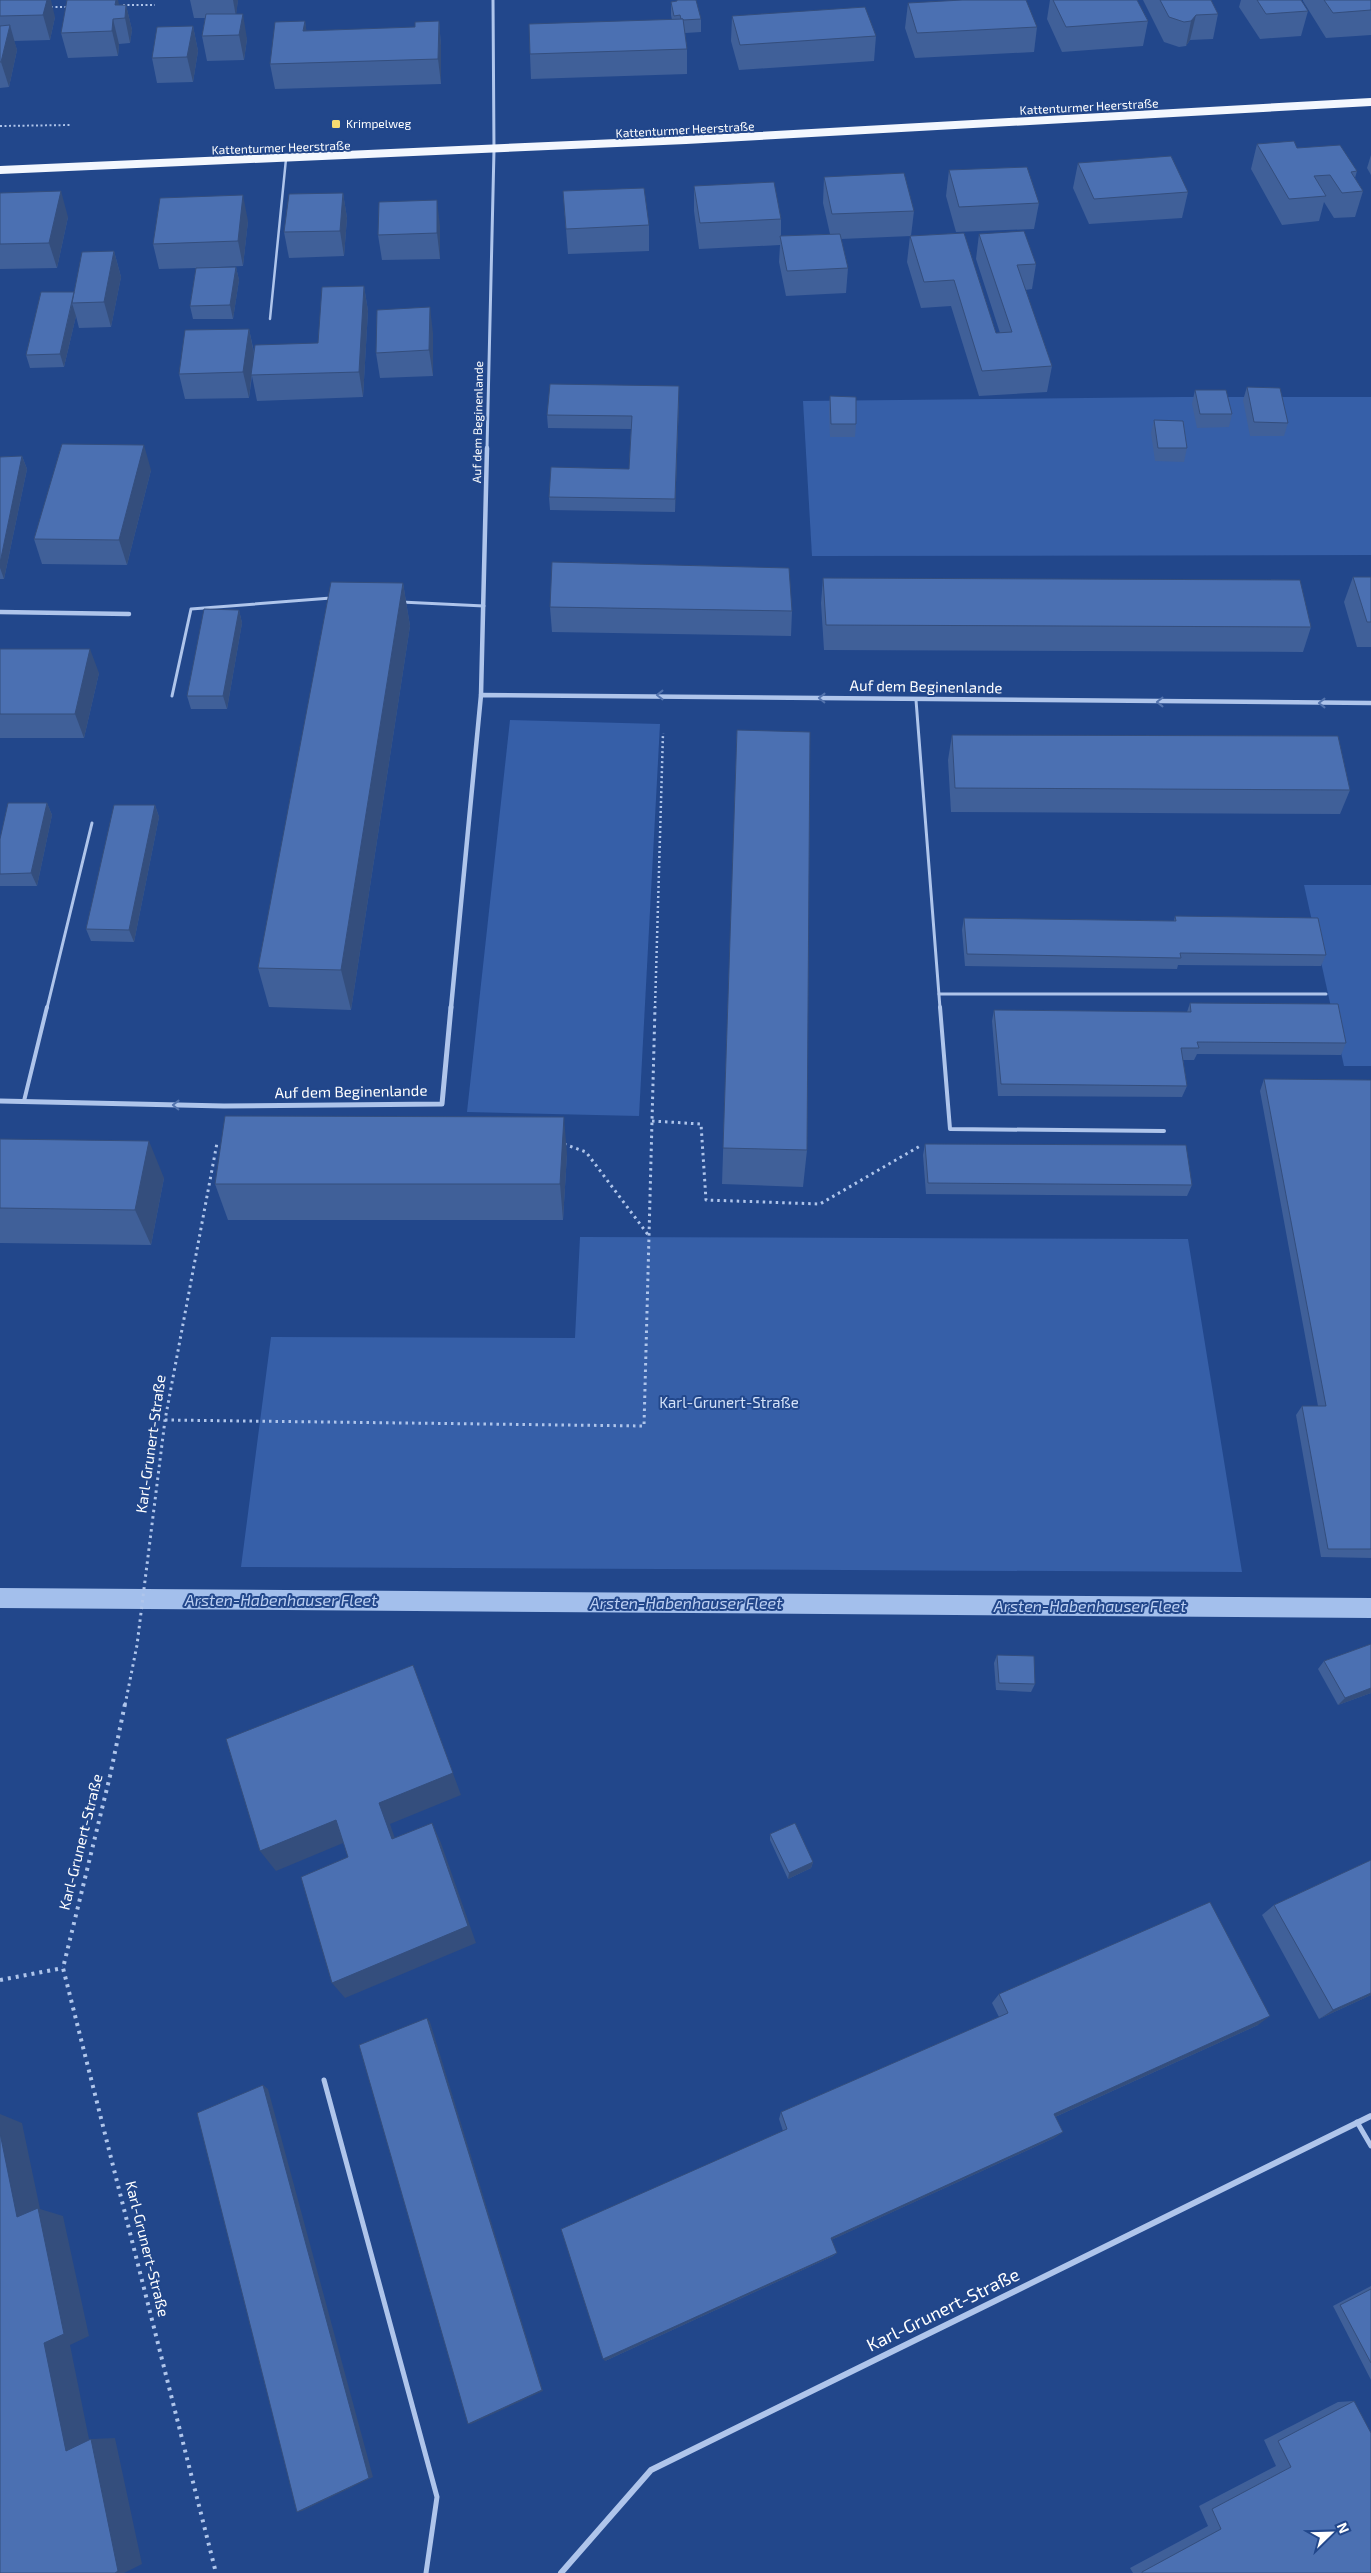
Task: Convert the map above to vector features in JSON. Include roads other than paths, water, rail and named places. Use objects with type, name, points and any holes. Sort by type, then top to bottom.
[{"type":"main road","name":"Kattenturmer Heerstraße","points":[[0,170],[494,150],[858,132],[1371,102]]},
{"type":"street","points":[[494,0],[494,150]]},
{"type":"street","name":"Auf dem Beginenlande","points":[[0,1101],[224,1106],[442,1104],[481,695],[494,150]]},
{"type":"street","points":[[0,612],[129,614]]},
{"type":"street","name":"Auf dem Beginenlande","points":[[481,695],[664,695],[916,700],[1371,703]]},
{"type":"street","name":"Karl-Grunert-Straße","points":[[561,2573],[651,2470],[1371,2116]]},
{"type":"lane","points":[[270,320],[286,159]]},
{"type":"lane","points":[[172,696],[191,609],[338,598]]},
{"type":"lane","points":[[396,602],[484,606]]},
{"type":"lane","points":[[916,700],[950,1129],[1164,1131]]},
{"type":"lane","points":[[24,1101],[92,823]]},
{"type":"lane","points":[[939,994],[1326,994]]},
{"type":"lane","points":[[324,2080],[437,2498],[426,2573]]},
{"type":"lane","points":[[1357,2122],[1371,2146]]},
{"type":"waterway","name":"Arsten-Habenhauser Fleet","points":[[0,1598],[1371,1608]]},
{"type":"place","name":"Krimpelweg","points":[[336,124]]}]
